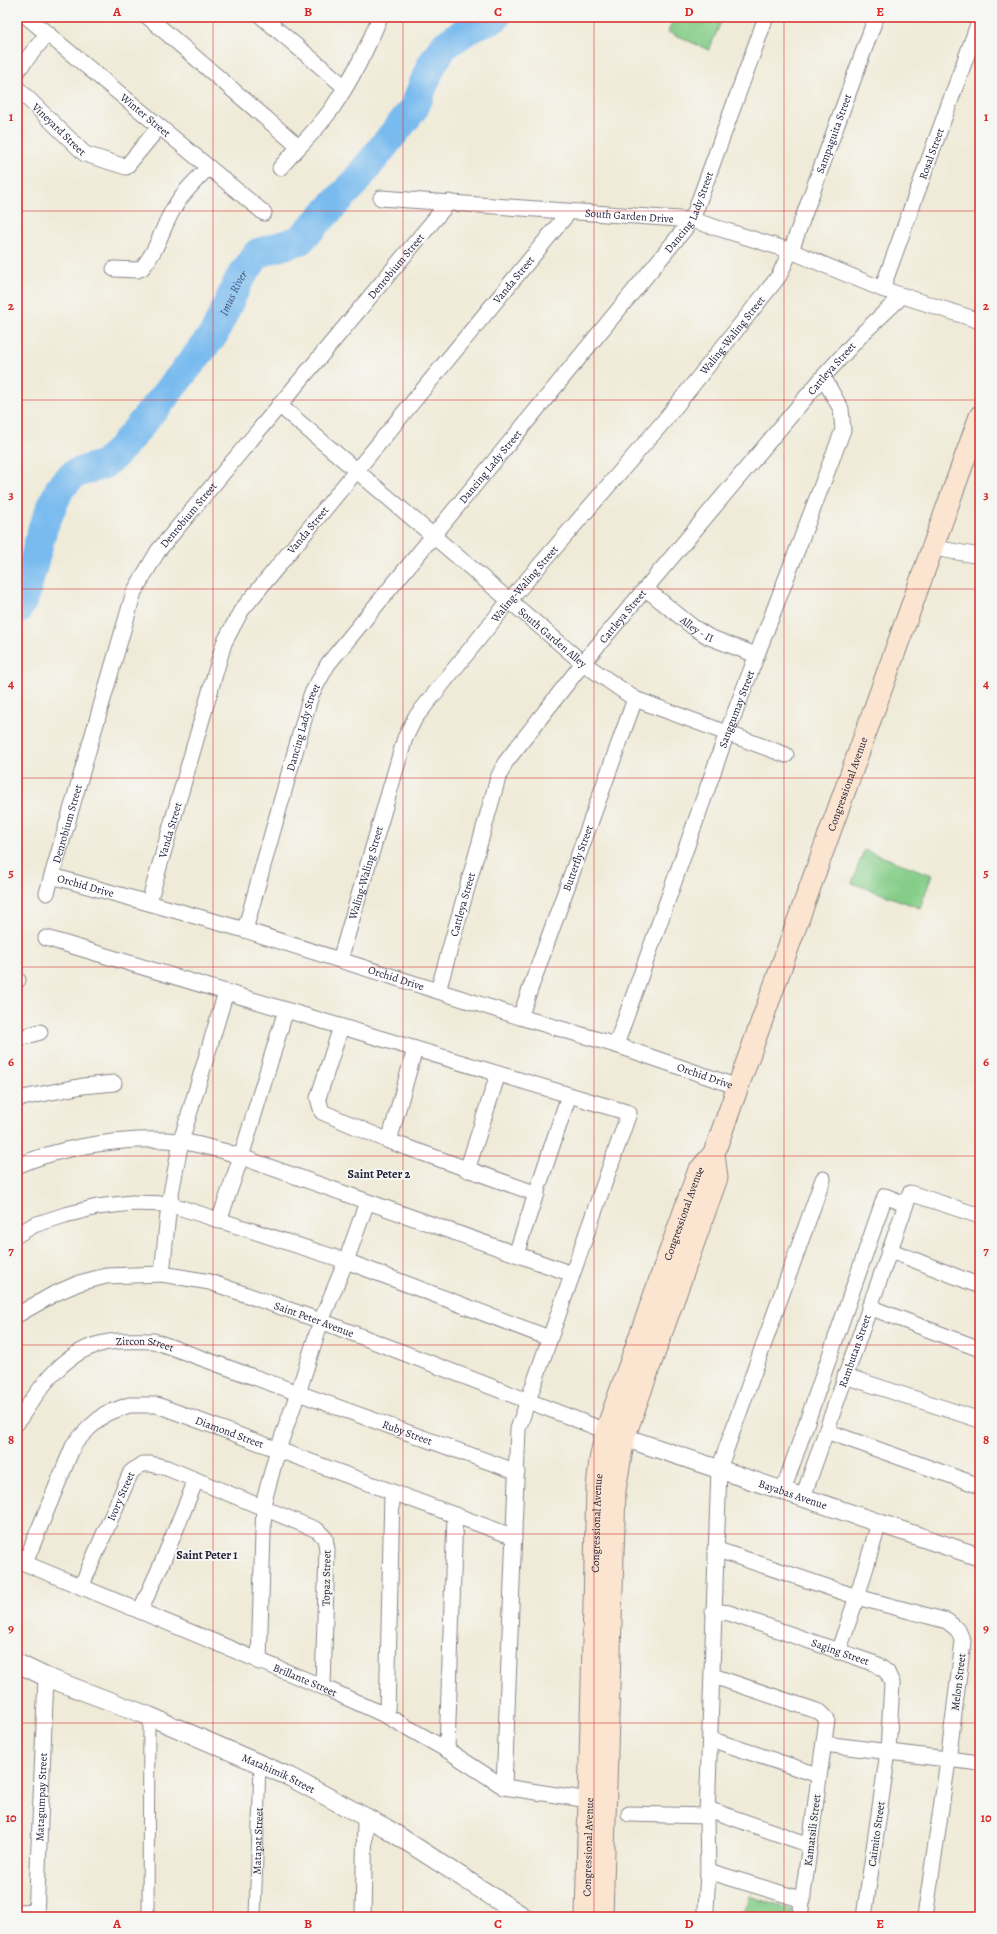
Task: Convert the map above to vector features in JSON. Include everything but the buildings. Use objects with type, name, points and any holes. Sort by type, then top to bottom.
[{"type":"main road","name":"Congressional Avenue","points":[[586,1917],[597,1487],[600,1460],[615,1434],[698,1172],[714,1152],[934,548],[980,416]]},
{"type":"main road","name":"Congressional Avenue","points":[[602,1917],[615,1490],[615,1434]]},
{"type":"street","name":"Winter Street","points":[[28,17],[264,214]]},
{"type":"street","points":[[148,17],[298,146]]},
{"type":"street","points":[[262,17],[345,87]]},
{"type":"street","points":[[280,168],[332,108],[370,41],[380,17]]},
{"type":"street","name":"Dancing Lady Street","points":[[245,930],[311,695],[328,664],[692,220],[766,17]]},
{"type":"street","name":"Sampaguita Street","points":[[791,250],[876,17]]},
{"type":"street","name":"Rosal Street","points":[[882,289],[980,19]]},
{"type":"street","points":[[17,71],[48,33]]},
{"type":"street","name":"Vineyard Street","points":[[17,88],[85,154],[126,168],[159,127]]},
{"type":"street","points":[[114,269],[136,270],[142,268],[163,235],[174,208],[186,190],[208,168]]},
{"type":"street","name":"South Garden Drive","points":[[381,198],[692,220],[791,250],[882,289],[980,321]]},
{"type":"street","name":"Denrobium Street","points":[[47,893],[134,592],[158,551],[449,202]]},
{"type":"street","name":"Vanda Street","points":[[149,902],[224,643],[241,612],[569,212]]},
{"type":"street","name":"Waling-Waling Street","points":[[340,960],[405,738],[415,718],[509,601],[664,421],[779,276],[791,250]]},
{"type":"street","name":"Cattleya Street","points":[[438,991],[498,778],[505,763],[583,663],[823,377],[863,333],[902,296]]},
{"type":"street","name":"Sanggumay Street","points":[[616,1045],[727,733],[843,430],[840,408],[823,377]]},
{"type":"street","name":"South Garden Alley","points":[[279,405],[357,469],[432,536],[583,663],[635,699],[786,756]]},
{"type":"street","points":[[934,548],[980,556]]},
{"type":"street","name":"Alley - II","points":[[646,589],[693,627],[709,637],[756,656]]},
{"type":"street","name":"Butterfly Street","points":[[520,1017],[635,699]]},
{"type":"street","name":"Orchid Drive","points":[[52,876],[245,930],[520,1017],[616,1045],[738,1087]]},
{"type":"street","points":[[46,938],[629,1114],[518,1429],[504,1787]]},
{"type":"street","points":[[162,1274],[169,1204],[180,1141],[226,992]]},
{"type":"street","points":[[219,1221],[241,1157],[286,1010]]},
{"type":"street","points":[[341,1027],[318,1098],[322,1112],[389,1141],[537,1194]]},
{"type":"street","points":[[17,1039],[40,1032]]},
{"type":"street","points":[[389,1141],[414,1049]]},
{"type":"street","points":[[467,1170],[498,1074]]},
{"type":"street","points":[[17,1099],[83,1086],[114,1083]]},
{"type":"street","points":[[516,1254],[570,1095]]},
{"type":"street","points":[[17,1166],[72,1150],[110,1142],[147,1139],[180,1141],[241,1157],[572,1274]]},
{"type":"street","points":[[706,1909],[708,1871],[707,1812],[713,1676],[715,1549],[719,1469],[823,1179]]},
{"type":"street","points":[[783,1491],[885,1196],[905,1204],[910,1192],[980,1216]]},
{"type":"street","points":[[259,1662],[264,1501],[278,1449],[321,1321],[346,1261],[367,1202]]},
{"type":"street","points":[[17,1235],[34,1225],[98,1207],[132,1203],[169,1204],[346,1261],[549,1338]]},
{"type":"street","name":"Rambutan Street","points":[[803,1498],[905,1204]]},
{"type":"street","points":[[889,1250],[980,1286]]},
{"type":"street","name":"Saint Peter Avenue","points":[[17,1315],[54,1294],[79,1283],[106,1276],[162,1274],[210,1282],[321,1321],[615,1434]]},
{"type":"street","points":[[869,1307],[980,1349]]},
{"type":"street","name":"Zircon Street","points":[[17,1423],[30,1402],[50,1378],[71,1358],[96,1345],[124,1340],[154,1341],[298,1393]]},
{"type":"street","points":[[845,1376],[980,1420]]},
{"type":"street","name":"Ruby Street","points":[[298,1393],[517,1472]]},
{"type":"street","name":"Diamond Street","points":[[21,1562],[74,1444],[88,1428],[105,1414],[129,1405],[157,1405],[514,1537]]},
{"type":"street","points":[[826,1431],[980,1486]]},
{"type":"street","name":"Bayabas Avenue","points":[[615,1434],[980,1556]]},
{"type":"street","name":"Ivory Street","points":[[81,1587],[131,1472],[142,1464],[151,1464],[196,1480],[263,1508]]},
{"type":"street","points":[[140,1611],[162,1563],[196,1480]]},
{"type":"street","points":[[387,1716],[392,1493]]},
{"type":"street","name":"Topaz Street","points":[[263,1508],[317,1530],[325,1538],[327,1550],[323,1687]]},
{"type":"street","points":[[447,1750],[455,1515]]},
{"type":"street","points":[[838,1652],[857,1597],[879,1523]]},
{"type":"street","name":"Melon Street","points":[[715,1549],[857,1597],[947,1621],[958,1630],[963,1642],[948,1761],[925,1917]]},
{"type":"street","name":"Brillante Street","points":[[21,1562],[259,1662],[323,1687],[387,1716],[447,1750],[504,1787],[589,1800]]},
{"type":"street","name":"Saging Street","points":[[714,1611],[729,1613],[876,1664],[887,1672],[892,1683],[888,1752]]},
{"type":"street","name":"Matahimik Street","points":[[17,1663],[46,1677],[149,1716],[260,1765],[290,1776],[386,1828],[524,1917]]},
{"type":"street","name":"Kamatsili Street","points":[[713,1676],[820,1712],[826,1719],[824,1744],[818,1775],[800,1917]]},
{"type":"street","name":"Matagumpay Street","points":[[36,1913],[46,1677]]},
{"type":"street","points":[[148,1917],[149,1716]]},
{"type":"street","points":[[710,1739],[818,1775]]},
{"type":"street","points":[[824,1744],[948,1761],[980,1763]]},
{"type":"street","name":"Caimito Street","points":[[864,1917],[888,1752]]},
{"type":"street","name":"Matapat Street","points":[[255,1917],[260,1765]]},
{"type":"street","points":[[628,1814],[707,1812],[810,1845]]},
{"type":"street","points":[[364,1817],[364,1917]]},
{"type":"street","points":[[708,1871],[803,1900]]},
{"type":"street","points":[[17,1910],[36,1913]]},
{"type":"green space","points":[[674,17],[723,17],[709,50],[668,32]]},
{"type":"green space","points":[[864,850],[932,875],[920,908],[852,883]]},
{"type":"green space","points":[[749,1896],[797,1912],[796,1917],[742,1917]]},
{"type":"waterway","name":"Imus River","points":[[17,610],[24,598],[43,527],[60,488],[74,474],[104,464],[117,453],[214,334],[239,280],[258,253],[300,240],[351,187],[414,108],[432,64],[444,46],[473,26],[496,17]]},
{"type":"district","name":"Saint Peter 2","points":[[379,1174]]},
{"type":"district","name":"Saint Peter 1","points":[[207,1555]]}]
